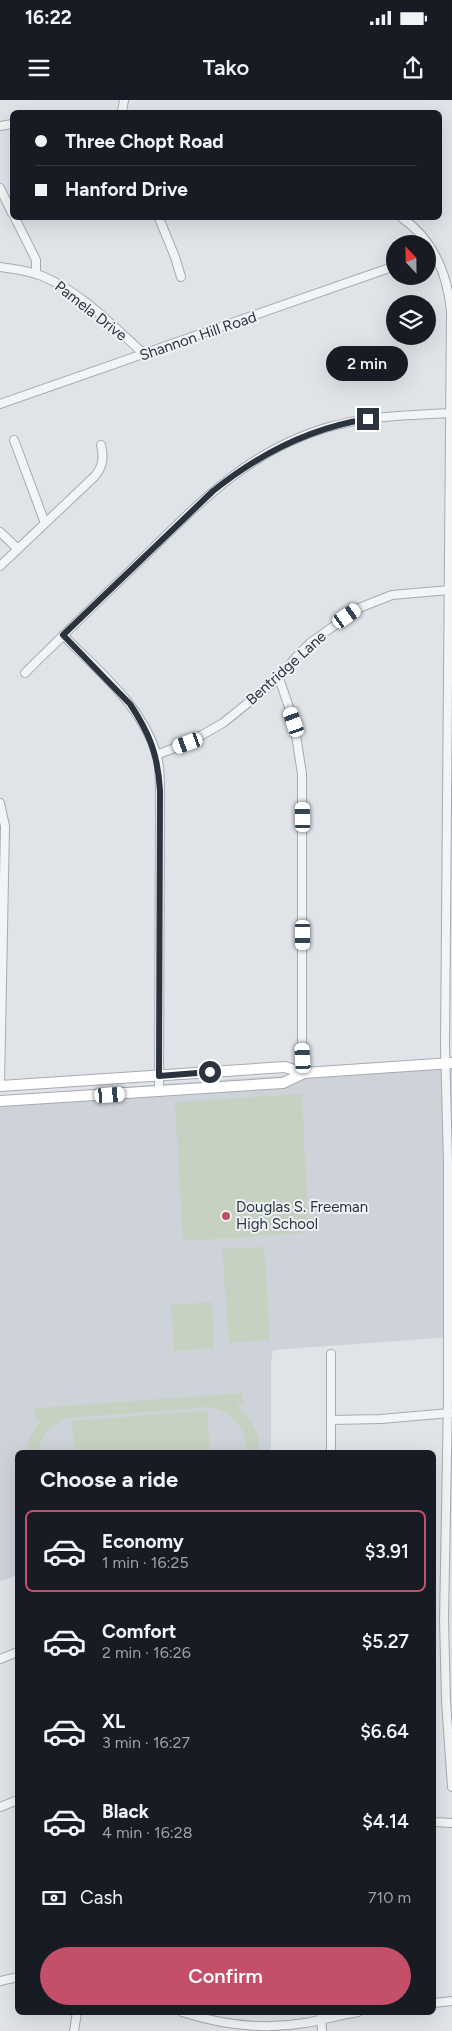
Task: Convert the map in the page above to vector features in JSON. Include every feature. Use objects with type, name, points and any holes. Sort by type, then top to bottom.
[{"type":"main road","points":[[0,1102],[283,1083],[304,1074],[449,1063]]},
{"type":"main road","points":[[0,1086],[285,1067],[304,1074]]},
{"type":"street","points":[[0,188],[10,209]]},
{"type":"street","points":[[16,220],[36,260],[36,274]]},
{"type":"street","points":[[160,220],[181,277]]},
{"type":"street","points":[[404,220],[423,235]]},
{"type":"street","points":[[436,262],[446,278],[450,297],[448,1164],[450,1413],[444,1620],[449,1692],[452,1787]]},
{"type":"street","name":"Pamela Drive","points":[[0,267],[25,270],[54,281],[79,298],[144,354]]},
{"type":"street","name":"Shannon Hill Road","points":[[0,404],[195,338],[386,269]]},
{"type":"street","points":[[25,672],[213,491],[256,459],[300,438],[351,421],[384,416],[450,414]]},
{"type":"street","points":[[14,440],[45,523]]},
{"type":"street","points":[[0,566],[100,470],[103,456],[101,445]]},
{"type":"street","points":[[0,532],[18,549]]},
{"type":"street","name":"Bentridge Lane","points":[[156,754],[205,735],[223,723],[279,678],[297,656],[310,644],[369,602],[392,595],[449,590]]},
{"type":"street","points":[[63,635],[130,704],[156,754],[160,791],[159,1092]]},
{"type":"street","points":[[279,678],[294,722],[302,774],[302,1039],[304,1074]]},
{"type":"street","points":[[0,803],[5,826],[0,1086]]},
{"type":"street","points":[[331,1450],[332,1354]]},
{"type":"street","points":[[331,1420],[381,1419],[450,1413]]},
{"type":"street","points":[[0,1659],[15,1653]]},
{"type":"street","points":[[0,1806],[15,1801]]},
{"type":"street","points":[[436,1822],[452,1823]]},
{"type":"street","points":[[0,1981],[15,1978]]},
{"type":"street","points":[[436,2003],[452,2002]]},
{"type":"street","points":[[74,2031],[77,2015]]},
{"type":"street","points":[[191,2015],[207,2020],[248,2026],[296,2024],[321,2016],[322,2031]]},
{"type":"shaded area","name":"Douglas S. Freeman High School","points":[[452,1063],[452,1337],[273,1350],[271,1362],[271,1450],[15,1450],[15,1576],[0,1582],[0,1096]]},
{"type":"green space","points":[[302,1094],[308,1227],[303,1233],[183,1241],[175,1105],[178,1102]]},
{"type":"green space","points":[[264,1247],[270,1340],[229,1343],[222,1249]]},
{"type":"green space","points":[[212,1302],[214,1348],[174,1351],[171,1305]]},
{"type":"green space","points":[[242,1393],[243,1404],[236,1405],[246,1414],[254,1426],[260,1450],[246,1450],[244,1435],[236,1421],[223,1411],[207,1407],[67,1418],[48,1431],[38,1450],[26,1450],[29,1438],[41,1420],[36,1420],[35,1408]]},
{"type":"green space","points":[[207,1411],[210,1450],[74,1450],[72,1421]]},
{"type":"place","name":"Douglas S. Freeman High School","points":[[226,1216]]},
{"type":"route","points":[[210,1072],[159,1076],[160,791],[156,754],[130,704],[63,635],[213,491],[234,474],[256,459],[300,438],[351,421],[368,419]]}]
